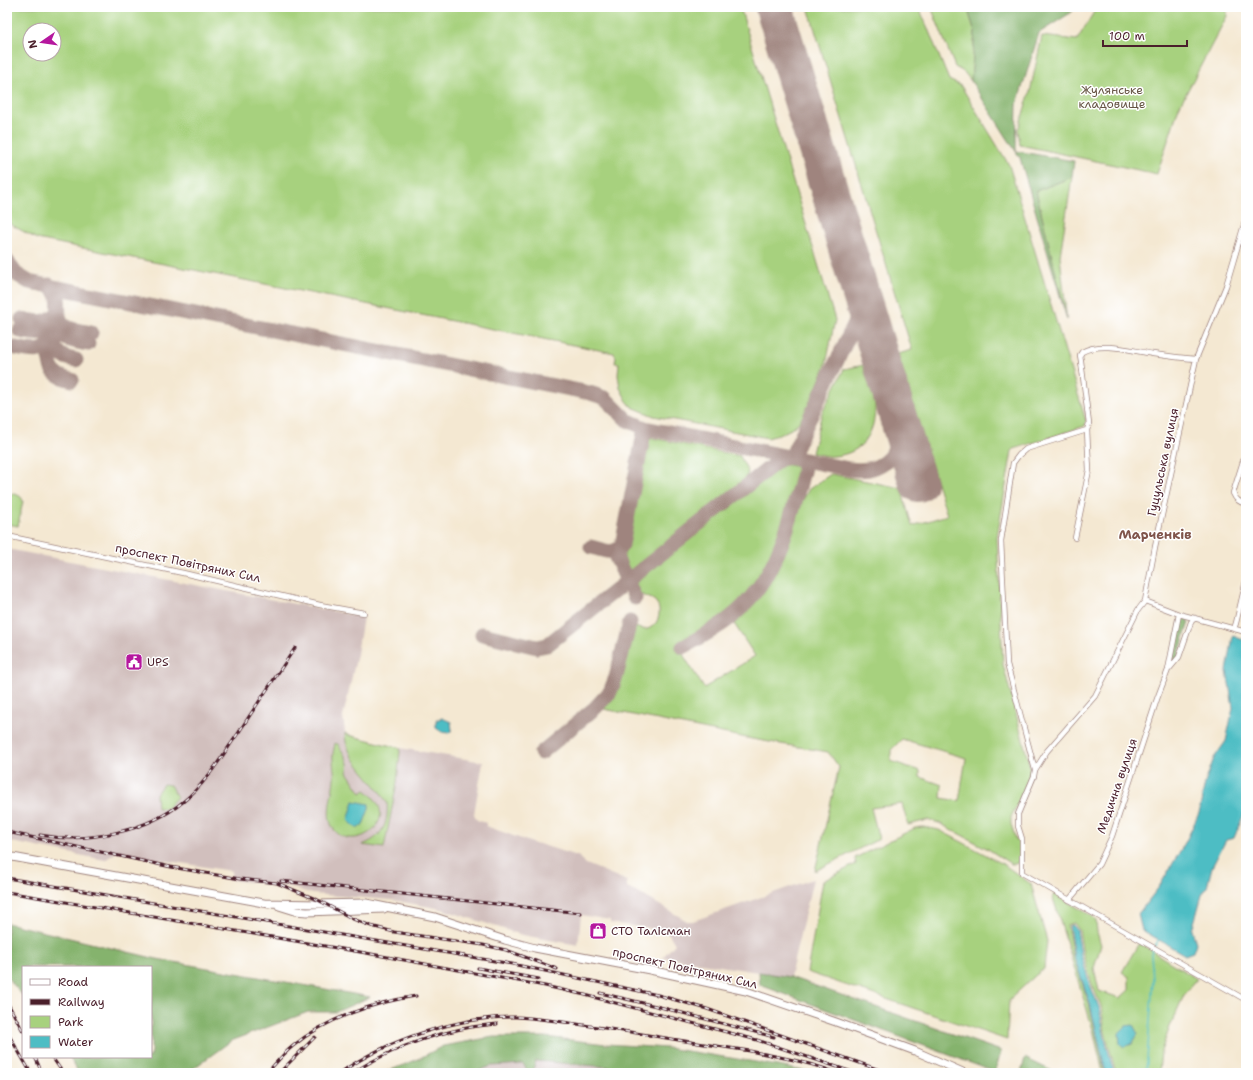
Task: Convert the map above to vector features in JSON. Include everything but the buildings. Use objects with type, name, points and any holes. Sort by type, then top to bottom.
[{"type":"main road","name":"проспект Повітряних Сил","points":[[7,856],[264,903],[295,911],[307,912],[392,908],[436,917],[505,940],[535,948],[650,970],[746,991],[830,1019],[908,1048],[965,1073]]},
{"type":"street","name":"Гуцульська вулиця","points":[[1069,900],[1022,873],[1022,839],[1018,814],[1034,776],[1035,770],[1047,751],[1095,696],[1138,610],[1145,601],[1155,547],[1196,359],[1226,286],[1246,218]]},
{"type":"street","points":[[1075,538],[1088,470],[1087,430],[1089,424],[1080,355],[1082,352],[1094,348],[1116,348],[1171,357],[1196,359]]},
{"type":"street","points":[[1035,770],[1007,664],[1001,541],[1013,464],[1019,454],[1026,449],[1087,430]]},
{"type":"street","points":[[1246,452],[1233,493],[1239,502],[1246,504]]},
{"type":"street","name":"проспект Повітряних Сил","points":[[7,536],[364,613]]},
{"type":"street","points":[[1234,629],[1246,581]]},
{"type":"street","points":[[1145,601],[1179,614],[1245,632]]},
{"type":"street","name":"Медична вулиця","points":[[1069,900],[1099,864],[1112,836],[1168,670],[1179,614]]},
{"type":"street","name":"Медична вулиця","points":[[1168,670],[1179,657],[1191,622],[1195,618]]},
{"type":"street","points":[[1069,900],[1246,1000]]},
{"type":"shaded area","points":[[7,549],[363,617],[357,654],[343,717],[345,732],[348,735],[400,748],[483,762],[474,814],[477,820],[486,823],[486,826],[538,845],[539,844],[580,857],[584,863],[627,881],[627,888],[687,921],[693,921],[813,879],[790,977],[663,957],[675,944],[669,934],[647,928],[610,923],[610,920],[581,915],[578,945],[522,935],[442,909],[392,900],[313,894],[286,886],[231,880],[231,871],[156,859],[118,851],[105,860],[7,841]]},
{"type":"shaded area","points":[[466,1054],[699,1073],[427,1073]]},
{"type":"green space","points":[[7,7],[740,7],[835,320],[826,364],[808,408],[799,422],[791,429],[768,438],[654,416],[632,407],[620,388],[618,375],[619,363],[615,363],[616,357],[614,353],[37,239],[8,223]]},
{"type":"green space","points":[[808,7],[919,7],[949,80],[961,86],[1009,165],[1086,421],[1085,426],[1014,449],[1012,451],[997,537],[1003,664],[1031,771],[1029,780],[1011,817],[1011,824],[1016,840],[1020,845],[1018,863],[1011,864],[988,849],[939,823],[928,820],[908,825],[902,804],[871,808],[879,839],[815,871],[839,767],[828,752],[752,739],[599,708],[613,693],[619,678],[632,625],[647,629],[654,625],[657,621],[659,609],[655,601],[639,592],[634,584],[783,464],[798,467],[781,532],[764,570],[737,604],[714,623],[677,645],[704,688],[755,656],[733,622],[754,602],[766,586],[777,567],[788,544],[798,509],[809,489],[831,474],[901,488],[912,526],[947,515],[898,354],[912,350]],"holes":[[[902,739],[966,758],[959,801],[941,798],[942,785],[920,777],[920,771],[891,761],[891,750]]]},
{"type":"green space","points":[[931,7],[967,7],[975,32],[971,81],[964,72],[955,67]]},
{"type":"green space","points":[[967,7],[1075,7],[1072,12],[1039,33],[1017,104],[1016,151],[1074,161],[1072,177],[1036,191],[1067,320],[1020,158],[971,81],[975,32]]},
{"type":"green space","name":"Жулянське кладовище","points":[[1097,7],[1227,7],[1227,16],[1179,107],[1157,174],[1020,145],[1018,130],[1030,92],[1042,36],[1077,40]]},
{"type":"green space","points":[[1072,177],[1060,256],[1067,320],[1036,191]]},
{"type":"green space","points":[[864,365],[875,404],[873,423],[866,439],[853,451],[844,454],[829,456],[812,453],[822,413],[844,369]]},
{"type":"green space","points":[[648,437],[740,456],[748,472],[746,478],[629,572],[623,561]]},
{"type":"green space","points":[[7,493],[19,496],[23,501],[18,526],[7,524]]},
{"type":"green space","points":[[1182,618],[1188,619],[1189,622],[1178,657],[1171,664],[1180,621]]},
{"type":"green space","points":[[345,733],[400,748],[397,783],[384,848],[362,845],[375,838],[383,829],[387,817],[387,803],[382,794],[361,769],[349,751]]},
{"type":"green space","points":[[335,743],[338,744],[347,761],[347,772],[361,793],[365,790],[377,802],[380,814],[377,825],[369,833],[358,837],[347,838],[337,833],[330,821],[329,810],[334,776],[333,756]]},
{"type":"green space","points":[[163,784],[170,785],[177,797],[167,808],[157,808],[156,794]]},
{"type":"green space","points":[[923,827],[939,830],[962,842],[1003,864],[1031,884],[1047,941],[1044,969],[1009,1000],[1007,1040],[807,972],[823,881],[856,864],[855,858],[915,828]]},
{"type":"green space","points":[[1054,894],[1092,916],[1096,921],[1097,932],[1101,945],[1094,968],[1099,991],[1120,998],[1129,990],[1129,977],[1122,972],[1139,943],[1197,979],[1185,993],[1171,1024],[1161,1051],[1159,1073],[1116,1073],[1105,1032],[1101,1006],[1091,982],[1083,954],[1079,930],[1074,923],[1067,925],[1073,956],[1089,1004],[1105,1073],[1103,1073],[1093,1030],[1053,898]]},
{"type":"green space","points":[[7,923],[157,959],[370,997],[336,1012],[308,1012],[231,1041],[187,1073],[79,1073],[70,1058],[152,1058],[152,966],[22,966],[22,995],[7,977]]},
{"type":"green space","points":[[759,972],[790,977],[1001,1051],[995,1072],[760,985]]},
{"type":"green space","points":[[493,1037],[545,1037],[606,1044],[667,1048],[815,1073],[611,1073],[609,1067],[536,1061],[534,1067],[529,1073],[523,1064],[491,1066],[473,1073],[383,1073],[416,1060],[443,1046]]},
{"type":"green space","points":[[1025,1058],[1056,1073],[1021,1073]]},
{"type":"water","points":[[1233,636],[1246,641],[1246,809],[1234,838],[1226,840],[1212,867],[1207,887],[1202,895],[1192,930],[1196,943],[1193,952],[1185,955],[1142,930],[1138,914],[1159,887],[1186,841],[1199,813],[1205,783],[1214,758],[1226,741],[1233,708],[1227,671]]},
{"type":"water","points":[[442,718],[451,722],[452,730],[449,733],[442,732],[436,728],[436,720]]},
{"type":"water","points":[[354,801],[369,804],[369,809],[363,825],[356,828],[348,820]]},
{"type":"water","points":[[1073,925],[1077,930],[1081,954],[1089,982],[1099,1007],[1114,1073],[1106,1073],[1090,1004],[1074,957],[1069,926]]},
{"type":"water","points":[[1133,1025],[1138,1034],[1132,1044],[1124,1047],[1120,1044],[1119,1033],[1126,1026]]},
{"type":"waterway","points":[[1244,640],[1246,620]]},
{"type":"waterway","points":[[1155,946],[1159,939]]},
{"type":"waterway","points":[[1146,1073],[1153,980],[1151,954],[1153,949]]},
{"type":"taxiway","points":[[7,261],[16,274],[29,282],[590,393],[605,398],[627,420],[645,428],[849,469],[869,469],[884,462],[894,451],[897,444],[900,428],[899,420]]},
{"type":"taxiway","points":[[49,285],[55,290],[58,296],[60,319],[63,324],[71,329],[91,333]]},
{"type":"taxiway","points":[[791,457],[864,304]]},
{"type":"taxiway","points":[[22,319],[42,322],[50,319],[58,312]]},
{"type":"taxiway","points":[[57,319],[58,331],[62,335],[71,340],[88,344]]},
{"type":"taxiway","points":[[20,331],[41,334],[49,330],[56,321]]},
{"type":"taxiway","points":[[53,338],[54,347],[60,354],[67,358],[76,360]]},
{"type":"taxiway","points":[[53,339],[50,354],[53,371],[57,375],[72,380]]},
{"type":"taxiway","points":[[16,348],[37,351],[46,348],[53,339]]},
{"type":"taxiway","points":[[591,547],[608,551],[616,551],[622,545],[645,428]]},
{"type":"taxiway","points":[[482,634],[537,647],[547,645],[779,460],[788,457]]},
{"type":"taxiway","points":[[683,647],[713,630],[730,618],[747,602],[760,585],[772,566],[781,546],[795,503],[806,460]]},
{"type":"taxiway","points":[[613,552],[635,598]]},
{"type":"taxiway","points":[[541,753],[595,708],[610,692],[616,677],[630,622]]},
{"type":"runway","points":[[774,7],[918,483]]},
{"type":"railway","points":[[40,835],[77,838],[116,833],[153,820],[170,811],[184,801],[200,786],[214,768],[295,648]]},
{"type":"railway","points":[[7,832],[171,867],[240,879],[277,883],[318,900],[353,919],[371,926],[394,932],[483,945],[506,950],[557,969]]},
{"type":"railway","points":[[7,878],[512,964],[658,995],[707,1009],[888,1073]]},
{"type":"railway","points":[[281,881],[581,913]]},
{"type":"railway","points":[[7,892],[366,953],[545,986],[757,1040],[855,1073]]},
{"type":"railway","points":[[478,968],[539,979]]},
{"type":"railway","points":[[600,993],[774,1037]]},
{"type":"railway","points":[[267,1073],[289,1049],[306,1036],[335,1020],[368,1007],[416,996]]},
{"type":"railway","points":[[7,1002],[22,1029]]},
{"type":"railway","points":[[340,1073],[379,1050],[424,1032],[471,1021],[516,1017],[559,1021],[750,1051],[805,1063],[837,1073]]},
{"type":"railway","points":[[352,1073],[368,1063],[422,1040],[440,1034],[478,1026],[497,1024]]},
{"type":"railway","points":[[7,1032],[22,1058]]},
{"type":"railway","points":[[279,1073],[315,1037]]},
{"type":"railway","points":[[22,1058],[31,1073]]},
{"type":"railway","points":[[35,1058],[42,1073]]},
{"type":"railway","points":[[53,1058],[63,1073]]},
{"type":"place","name":"UPS","points":[[134,662]]},
{"type":"place","name":"СТО Талісман","points":[[598,931]]},
{"type":"district","name":"Марченків","points":[[1155,534]]}]
